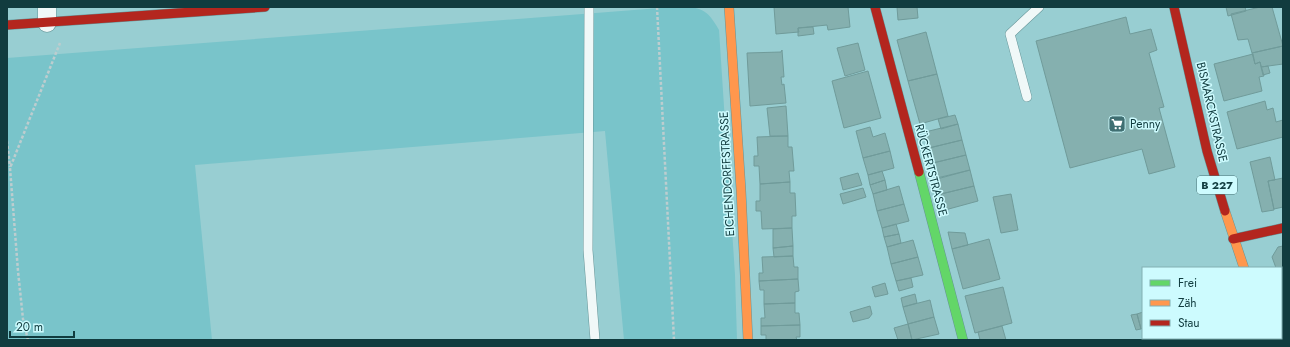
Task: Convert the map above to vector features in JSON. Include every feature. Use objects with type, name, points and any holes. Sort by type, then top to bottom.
[{"type":"street","points":[[7,25],[47,15],[68,22],[265,7]]},
{"type":"street","name":"EICHENDORFFSTRASSE","points":[[729,7],[741,190],[748,340]]},
{"type":"street","name":"RÜCKERTSTRASSE","points":[[875,7],[963,340]]},
{"type":"street","name":"BISMARCKSTRASSE","points":[[1174,7],[1207,150],[1244,267]]},
{"type":"street","points":[[1234,239],[1283,228]]},
{"type":"lane","points":[[589,7],[588,250],[595,340]]},
{"type":"lane","points":[[1027,97],[1010,34],[1040,7]]},
{"type":"path","points":[[657,7],[674,340]]},
{"type":"path","points":[[10,168],[68,22]]},
{"type":"path","points":[[7,141],[23,319],[28,340]]},
{"type":"shaded area","points":[[689,7],[705,12],[710,16],[719,30],[735,275],[737,340],[624,340],[605,131],[195,165],[212,340],[7,340],[7,58]]},
{"type":"building","points":[[774,7],[848,7],[850,27],[828,30],[827,25],[798,28],[799,32],[776,34]]},
{"type":"building","points":[[897,7],[917,7],[918,18],[898,20]]},
{"type":"building","points":[[1226,7],[1245,7],[1246,11],[1228,16]]},
{"type":"building","points":[[1260,7],[1272,7],[1283,46],[1252,53],[1248,39],[1238,40],[1231,14]]},
{"type":"building","points":[[1126,17],[1130,34],[1151,29],[1157,50],[1149,53],[1164,107],[1159,108],[1175,167],[1149,174],[1142,149],[1070,168],[1036,41]]},
{"type":"building","points":[[813,27],[814,34],[798,36],[798,28]]},
{"type":"building","points":[[926,32],[937,74],[908,81],[897,40]]},
{"type":"building","points":[[858,43],[865,70],[845,76],[837,48]]},
{"type":"building","points":[[1283,46],[1283,64],[1261,67],[1260,62],[1255,64],[1252,53]]},
{"type":"building","points":[[782,50],[784,77],[781,77],[782,85],[784,84],[786,103],[750,106],[747,53],[781,52]]},
{"type":"building","points":[[1253,54],[1255,64],[1260,62],[1264,76],[1259,77],[1262,91],[1224,101],[1214,64]]},
{"type":"building","points":[[1268,66],[1270,73],[1263,75],[1261,67]]},
{"type":"building","points":[[868,71],[881,118],[844,128],[832,81]]},
{"type":"building","points":[[937,74],[948,116],[920,124],[908,81]]},
{"type":"building","points":[[1265,101],[1267,110],[1273,108],[1276,122],[1283,120],[1283,137],[1237,149],[1227,112]]},
{"type":"building","points":[[786,106],[788,136],[770,136],[767,108]]},
{"type":"building","points":[[955,115],[958,124],[941,129],[938,119]]},
{"type":"building","points":[[958,124],[962,140],[929,148],[925,132]]},
{"type":"building","points":[[870,127],[873,137],[885,133],[890,151],[863,158],[856,131]]},
{"type":"building","points":[[788,136],[788,147],[792,147],[794,171],[789,171],[790,182],[760,184],[759,166],[754,166],[754,156],[758,156],[757,137]]},
{"type":"building","points":[[962,140],[966,155],[933,163],[929,148]]},
{"type":"building","points":[[890,151],[894,168],[868,175],[863,158]]},
{"type":"building","points":[[966,155],[970,170],[937,178],[933,163]]},
{"type":"building","points":[[1270,157],[1275,180],[1268,181],[1274,210],[1262,212],[1250,162]]},
{"type":"building","points":[[970,170],[974,186],[941,194],[937,179]]},
{"type":"building","points":[[882,171],[885,180],[870,185],[868,175]]},
{"type":"building","points":[[858,173],[862,185],[843,190],[840,178]]},
{"type":"building","points":[[1283,178],[1283,207],[1274,209],[1268,181]]},
{"type":"building","points":[[885,180],[887,190],[873,194],[870,185]]},
{"type":"building","points":[[790,182],[790,193],[795,193],[796,216],[792,216],[792,228],[762,229],[761,211],[756,211],[756,201],[760,201],[760,184]]},
{"type":"building","points":[[899,186],[904,204],[877,211],[873,194]]},
{"type":"building","points":[[974,186],[978,201],[945,210],[941,194]]},
{"type":"building","points":[[863,188],[866,197],[843,204],[840,194]]},
{"type":"building","points":[[1011,194],[1018,230],[1001,233],[993,197]]},
{"type":"building","points":[[904,204],[909,221],[882,228],[877,211]]},
{"type":"building","points":[[896,224],[899,234],[884,237],[882,228]]},
{"type":"building","points":[[792,228],[793,246],[773,248],[773,229]]},
{"type":"building","points":[[948,232],[965,233],[968,245],[952,249]]},
{"type":"building","points":[[899,234],[901,243],[887,247],[884,237]]},
{"type":"building","points":[[989,239],[1000,279],[963,289],[952,249]]},
{"type":"building","points":[[913,240],[918,257],[891,264],[887,247]]},
{"type":"building","points":[[793,246],[793,256],[774,257],[773,248]]},
{"type":"building","points":[[1283,246],[1283,287],[1282,267],[1276,267],[1272,257],[1278,247]]},
{"type":"building","points":[[793,256],[794,267],[798,267],[798,279],[759,281],[759,273],[763,273],[762,257]]},
{"type":"building","points":[[918,257],[923,275],[896,281],[891,264]]},
{"type":"building","points":[[911,278],[913,287],[899,291],[896,281]]},
{"type":"building","points":[[798,279],[799,291],[795,292],[795,303],[764,304],[764,290],[760,290],[759,281]]},
{"type":"building","points":[[885,283],[888,294],[875,297],[872,287]]},
{"type":"building","points":[[1003,287],[1012,323],[975,333],[965,296]]},
{"type":"building","points":[[915,294],[917,303],[903,307],[901,298]]},
{"type":"building","points":[[930,300],[934,317],[908,324],[903,307]]},
{"type":"building","points":[[795,303],[795,313],[799,313],[800,325],[761,326],[761,318],[765,318],[764,304]]},
{"type":"building","points":[[870,306],[872,314],[869,318],[853,322],[850,312]]},
{"type":"building","points":[[1142,312],[1141,329],[1137,314]]},
{"type":"building","points":[[1137,314],[1141,329],[1136,330],[1131,315]]},
{"type":"building","points":[[934,317],[939,334],[912,340],[908,324]]},
{"type":"building","points":[[908,324],[912,340],[898,340],[894,328]]},
{"type":"building","points":[[800,325],[800,337],[796,337],[797,340],[766,340],[766,335],[761,335],[761,326]]},
{"type":"building","points":[[1002,326],[1006,340],[980,340],[978,332]]},
{"type":"building","points":[[1244,339],[1244,340],[1194,340]]},
{"type":"traffic: fast","points":[[919,172],[963,340]]},
{"type":"traffic: slow","points":[[729,7],[741,190],[748,340]]},
{"type":"traffic: slow","points":[[1225,211],[1244,267]]},
{"type":"traffic: jam","points":[[7,25],[265,7]]},
{"type":"traffic: jam","points":[[875,7],[919,172]]},
{"type":"traffic: jam","points":[[1174,7],[1207,151],[1225,211]]},
{"type":"traffic: jam","points":[[1233,239],[1283,228]]},
{"type":"place","name":"Penny","points":[[1117,124]]}]
